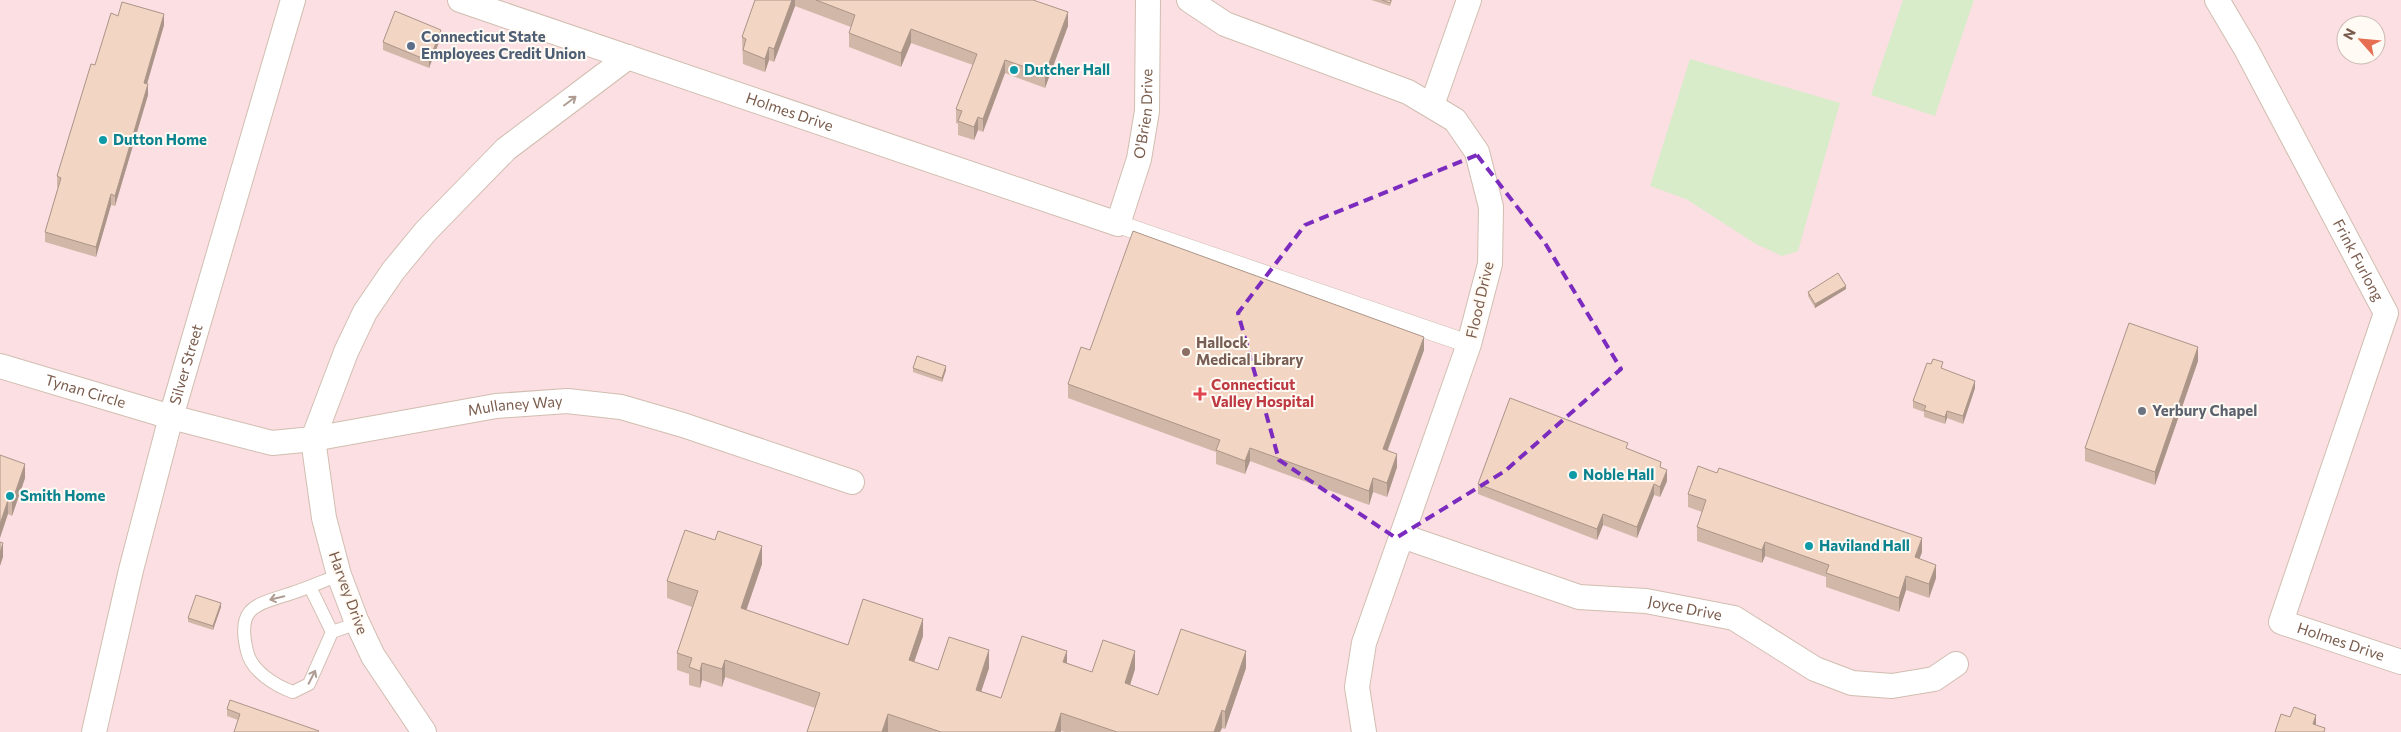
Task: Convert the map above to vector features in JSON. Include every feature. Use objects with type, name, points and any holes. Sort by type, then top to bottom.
[{"type":"street","name":"Silver Street","points":[[94,732],[131,570],[171,417],[293,0]]},
{"type":"street","name":"Holmes Drive","points":[[460,0],[1118,224]]},
{"type":"street","name":"O'Brien Drive","points":[[1118,224],[1139,159],[1147,111],[1148,0]]},
{"type":"street","name":"Flood Drive","points":[[1189,0],[1225,24],[1408,92],[1454,120],[1476,152],[1491,207],[1490,264],[1469,344],[1364,643],[1357,687],[1364,732]]},
{"type":"street","points":[[1432,105],[1468,0]]},
{"type":"street","name":"Frink Furlong","points":[[2217,0],[2251,57],[2386,312],[2281,622]]},
{"type":"street","points":[[313,439],[346,352],[365,312],[393,271],[426,231],[506,149],[628,57]]},
{"type":"street","points":[[1118,224],[1469,344]]},
{"type":"street","name":"Tynan Circle","points":[[0,366],[171,417]]},
{"type":"street","name":"Mullaney Way","points":[[171,417],[272,443],[313,439],[496,406],[567,400],[621,407],[657,417],[852,482]]},
{"type":"street","name":"Harvey Drive","points":[[313,439],[324,518],[339,574],[358,624],[373,656],[424,732]]},
{"type":"street","name":"Joyce Drive","points":[[1402,536],[1580,597],[1646,601],[1734,618],[1815,669],[1852,684],[1892,686],[1934,679],[1956,664]]},
{"type":"street","name":"Holmes Drive","points":[[2281,622],[2401,662]]},
{"type":"lane","points":[[339,574],[310,587],[268,599],[255,606],[247,616],[242,631],[248,659],[276,686],[293,692],[309,684],[332,632],[358,624]]},
{"type":"lane","points":[[310,587],[332,632]]},
{"type":"highlighted area","points":[[1477,155],[1545,243],[1621,369],[1505,471],[1396,538],[1279,460],[1238,313],[1305,225]]},
{"type":"shaded area","name":"Connecticut Valley Hospital","points":[[0,0],[2401,0],[2401,732],[0,732]]},
{"type":"green space","points":[[1903,0],[1974,0],[1935,116],[1871,95]]},
{"type":"green space","points":[[1690,59],[1840,103],[1798,251],[1782,256],[1756,244],[1686,199],[1650,186]]},
{"type":"building","points":[[755,0],[792,0],[774,49],[769,47],[765,59],[743,50],[746,39],[742,37]]},
{"type":"building","name":"Dutcher Hall","points":[[816,0],[1033,0],[1068,12],[1045,74],[1005,60],[983,119],[978,117],[974,127],[958,121],[962,111],[956,109],[977,54],[911,29],[901,53],[849,33],[855,15]]},
{"type":"building","name":"Dutton Home","points":[[122,2],[164,14],[144,83],[148,84],[115,196],[111,194],[96,247],[45,232],[61,178],[57,176],[91,64],[95,65],[111,13],[118,16]]},
{"type":"building","name":"Connecticut State Employees Credit Union","points":[[395,11],[441,30],[429,61],[383,42]]},
{"type":"building","points":[[1133,231],[1424,337],[1383,449],[1397,454],[1387,483],[1373,478],[1369,491],[1250,448],[1245,461],[1216,450],[1220,440],[1068,384],[1081,347],[1090,350]]},
{"type":"building","points":[[1838,273],[1846,286],[1815,304],[1808,292]]},
{"type":"building","name":"Yerbury Chapel","points":[[2129,323],[2198,347],[2155,472],[2085,448]]},
{"type":"building","points":[[917,356],[946,366],[942,378],[913,368]]},
{"type":"building","points":[[1933,359],[1943,362],[1941,368],[1975,381],[1963,416],[1947,411],[1945,417],[1924,410],[1926,406],[1913,401],[1927,363],[1931,364]]},
{"type":"building","name":"Noble Hall","points":[[1510,398],[1628,443],[1626,448],[1661,462],[1660,467],[1667,470],[1660,487],[1654,484],[1637,527],[1603,514],[1597,529],[1478,484]]},
{"type":"building","name":"Smith Home","points":[[0,455],[25,464],[12,502],[8,500],[0,524]]},
{"type":"building","name":"Haviland Hall","points":[[1698,466],[1717,473],[1719,468],[1922,538],[1915,557],[1936,565],[1929,584],[1906,576],[1899,598],[1826,573],[1829,565],[1765,542],[1762,550],[1697,527],[1706,500],[1688,494]]},
{"type":"building","points":[[685,530],[715,540],[718,531],[762,546],[741,608],[848,645],[863,599],[923,619],[909,660],[938,670],[949,637],[989,650],[976,690],[1001,698],[1022,636],[1067,651],[1063,662],[1092,672],[1103,640],[1135,651],[1125,683],[1158,695],[1181,629],[1246,651],[1225,712],[1222,710],[1214,732],[1117,732],[1061,713],[1055,732],[941,732],[888,714],[882,732],[807,732],[820,693],[725,660],[722,669],[702,663],[700,671],[689,667],[692,658],[677,653],[698,591],[667,581]]},
{"type":"building","points":[[0,542],[3,543],[0,553]]},
{"type":"building","points":[[196,595],[221,603],[213,626],[188,618]]},
{"type":"building","points":[[230,700],[319,731],[234,732],[240,714],[227,709]]},
{"type":"building","points":[[2294,707],[2316,715],[2313,724],[2325,728],[2324,732],[2275,732],[2281,714],[2290,717]]},
{"type":"place","name":"Connecticut State Employees Credit Union","points":[[411,46]]},
{"type":"place","name":"Dutcher Hall","points":[[1014,70]]},
{"type":"place","name":"Dutton Home","points":[[103,140]]},
{"type":"place","name":"Hallock Medical Library","points":[[1186,352]]},
{"type":"place","name":"Connecticut Valley Hospital","points":[[1200,394]]},
{"type":"place","name":"Yerbury Chapel","points":[[2142,411]]},
{"type":"place","name":"Noble Hall","points":[[1573,475]]},
{"type":"place","name":"Smith Home","points":[[10,496]]},
{"type":"place","name":"Haviland Hall","points":[[1809,546]]}]
